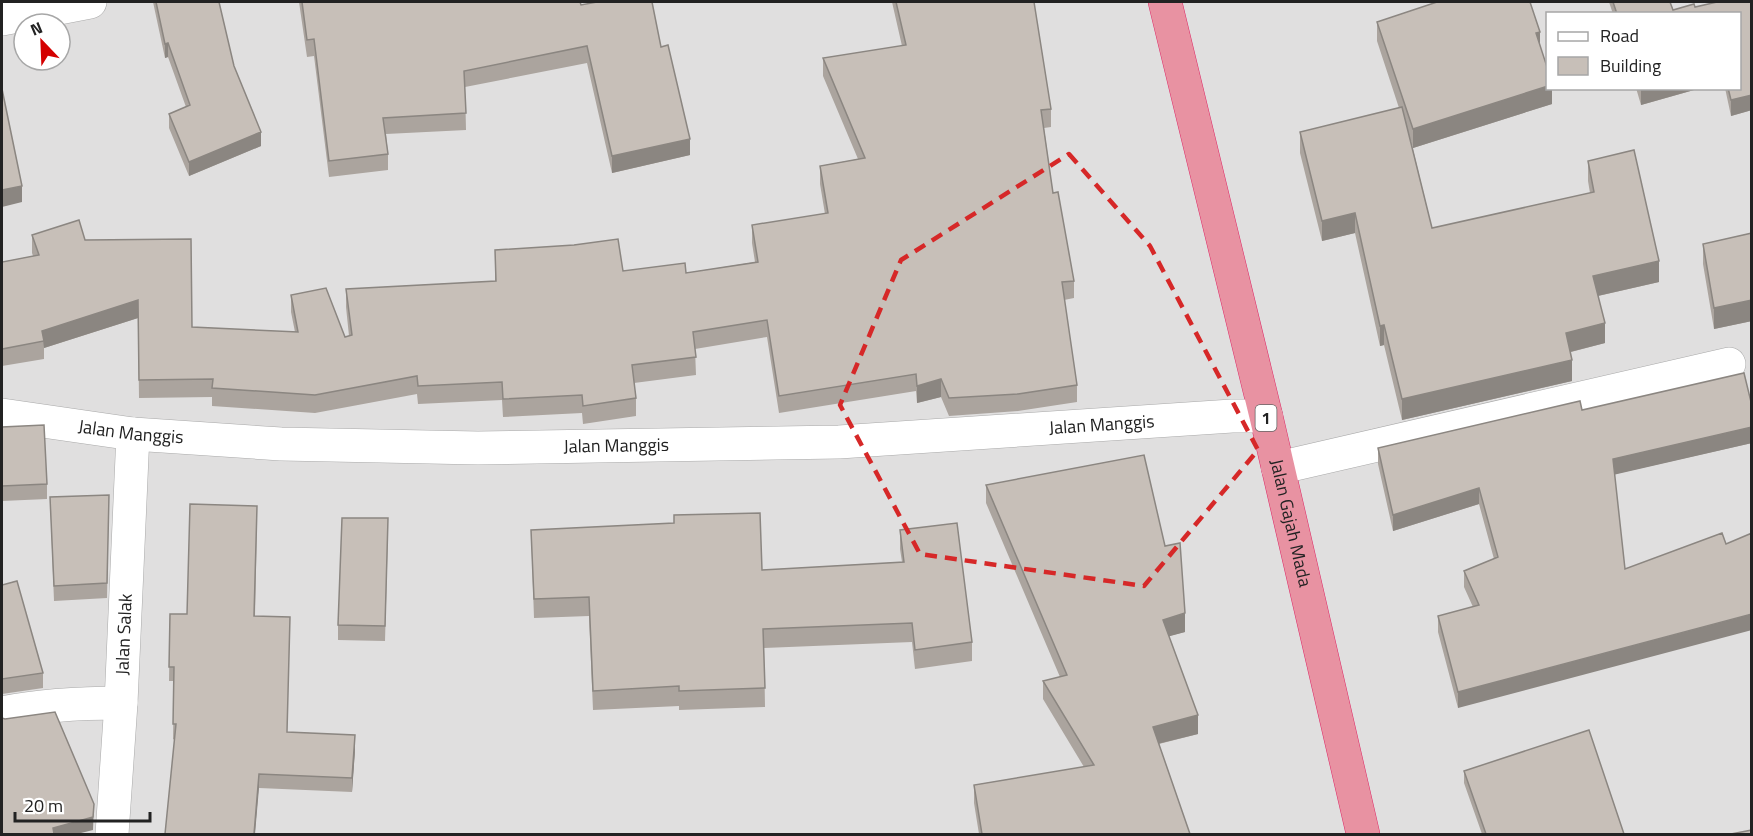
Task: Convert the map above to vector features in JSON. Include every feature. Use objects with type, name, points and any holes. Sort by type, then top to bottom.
[{"type":"highway","name":"Jalan Gajah Mada","points":[[1166,2],[1266,416],[1363,834]]},
{"type":"street","points":[[2,19],[90,2]]},
{"type":"street","points":[[1278,468],[1730,364]]},
{"type":"street","name":"Jalan Manggis","points":[[2,415],[133,434],[281,444],[501,448],[838,442],[1232,416],[1266,416]]},
{"type":"street","name":"Jalan Salak","points":[[112,834],[121,703],[133,434]]},
{"type":"street","points":[[2,713],[88,703],[121,703]]},
{"type":"highlighted area","points":[[1069,154],[1150,246],[1258,450],[1144,586],[920,554],[840,405],[901,260]]},
{"type":"shaded area","points":[[2,2],[1751,2],[1751,834],[2,834]]},
{"type":"building","points":[[156,2],[219,2],[234,66],[261,132],[189,162],[169,114],[190,105],[168,43],[165,44]]},
{"type":"building","points":[[302,2],[580,2],[581,5],[597,2],[652,2],[661,47],[668,45],[690,139],[612,156],[587,46],[464,71],[466,113],[383,118],[388,154],[329,161],[314,39],[307,40]]},
{"type":"building","points":[[896,2],[1034,2],[1051,109],[1041,110],[1053,193],[1058,192],[1074,281],[1062,282],[1077,385],[1018,394],[949,398],[941,379],[917,386],[916,374],[779,396],[767,320],[693,332],[696,357],[632,365],[636,398],[583,406],[582,395],[503,399],[502,382],[418,386],[417,376],[315,395],[212,388],[213,379],[139,380],[138,300],[42,331],[44,341],[2,349],[2,262],[39,255],[32,235],[79,220],[85,240],[191,239],[192,327],[298,332],[291,295],[326,288],[345,337],[352,335],[346,289],[496,281],[495,250],[574,245],[618,239],[623,271],[685,263],[686,273],[758,262],[752,225],[828,213],[820,166],[865,158],[823,58],[906,45]]},
{"type":"building","points":[[1437,2],[1530,2],[1540,32],[1536,33],[1546,64],[1546,87],[1413,129],[1377,22]]},
{"type":"building","points":[[1613,2],[1670,2],[1673,10],[1694,4],[1695,7],[1717,2],[1752,2],[1752,95],[1731,100],[1728,90],[1741,90],[1741,12],[1616,12]]},
{"type":"building","points":[[2,89],[22,186],[2,190]]},
{"type":"building","points":[[1402,107],[1432,228],[1594,192],[1588,161],[1634,150],[1659,261],[1593,276],[1605,323],[1566,333],[1572,360],[1402,399],[1384,325],[1380,326],[1355,213],[1322,221],[1300,132]]},
{"type":"building","points":[[1752,233],[1752,300],[1714,308],[1703,244]]},
{"type":"building","points":[[1744,373],[1752,406],[1752,427],[1613,459],[1625,569],[1722,533],[1726,544],[1752,533],[1752,614],[1458,692],[1438,616],[1479,605],[1464,571],[1498,557],[1479,488],[1393,515],[1378,448],[1580,401],[1582,410]]},
{"type":"building","points":[[44,425],[47,484],[2,486],[2,427]]},
{"type":"building","points":[[1144,455],[1165,546],[1180,543],[1185,613],[1163,620],[1198,715],[1153,727],[1190,834],[982,834],[974,785],[1094,765],[1043,681],[1067,675],[986,485]]},
{"type":"building","points":[[109,495],[107,583],[54,586],[50,497]]},
{"type":"building","points":[[190,504],[257,506],[254,616],[290,617],[287,732],[355,735],[352,778],[259,774],[254,834],[165,834],[176,724],[173,724],[174,667],[169,667],[170,614],[187,614]]},
{"type":"building","points":[[760,513],[762,570],[904,562],[900,530],[957,523],[972,642],[915,650],[912,623],[763,629],[765,688],[679,691],[679,686],[593,691],[589,597],[534,599],[531,530],[674,523],[674,515]]},
{"type":"building","points":[[342,518],[388,518],[385,626],[338,625]]},
{"type":"building","points":[[17,581],[43,673],[2,679],[2,585]]},
{"type":"building","points":[[55,712],[94,804],[93,817],[53,828],[54,834],[2,834],[2,718]]},
{"type":"building","points":[[1589,730],[1624,834],[1486,834],[1464,771]]},
{"type":"building","points":[[1752,830],[1752,834],[1731,834]]}]
